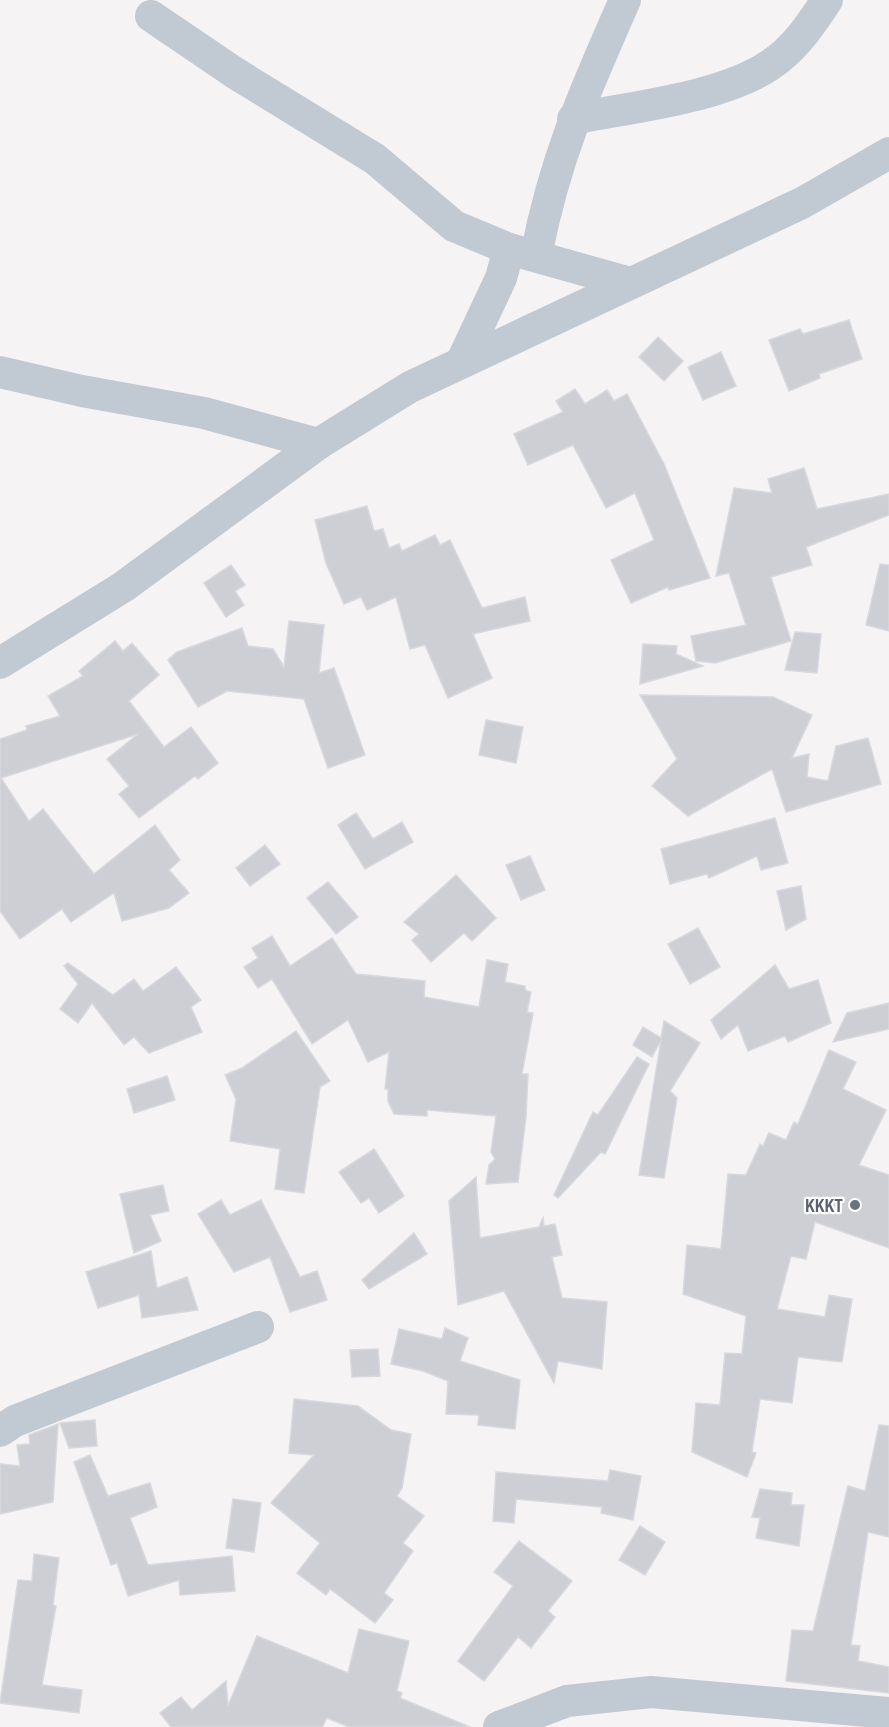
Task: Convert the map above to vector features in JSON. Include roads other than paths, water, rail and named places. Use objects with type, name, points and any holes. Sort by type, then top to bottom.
[{"type":"street","points":[[462,361],[501,278],[522,252],[545,204],[573,119],[625,0]]},
{"type":"street","points":[[573,119],[680,97],[736,82],[770,65],[803,36],[827,0]]},
{"type":"street","points":[[151,16],[235,73],[375,159],[454,226],[522,252],[630,283]]},
{"type":"street","points":[[0,663],[123,587],[318,444],[410,387],[802,203],[889,153]]},
{"type":"street","points":[[0,372],[82,391],[204,413],[318,444]]},
{"type":"street","points":[[0,1431],[15,1421],[258,1327]]},
{"type":"street","points":[[499,1727],[566,1714],[651,1692],[889,1713]]},
{"type":"place","name":"KKKT","points":[[855,1205]]}]
